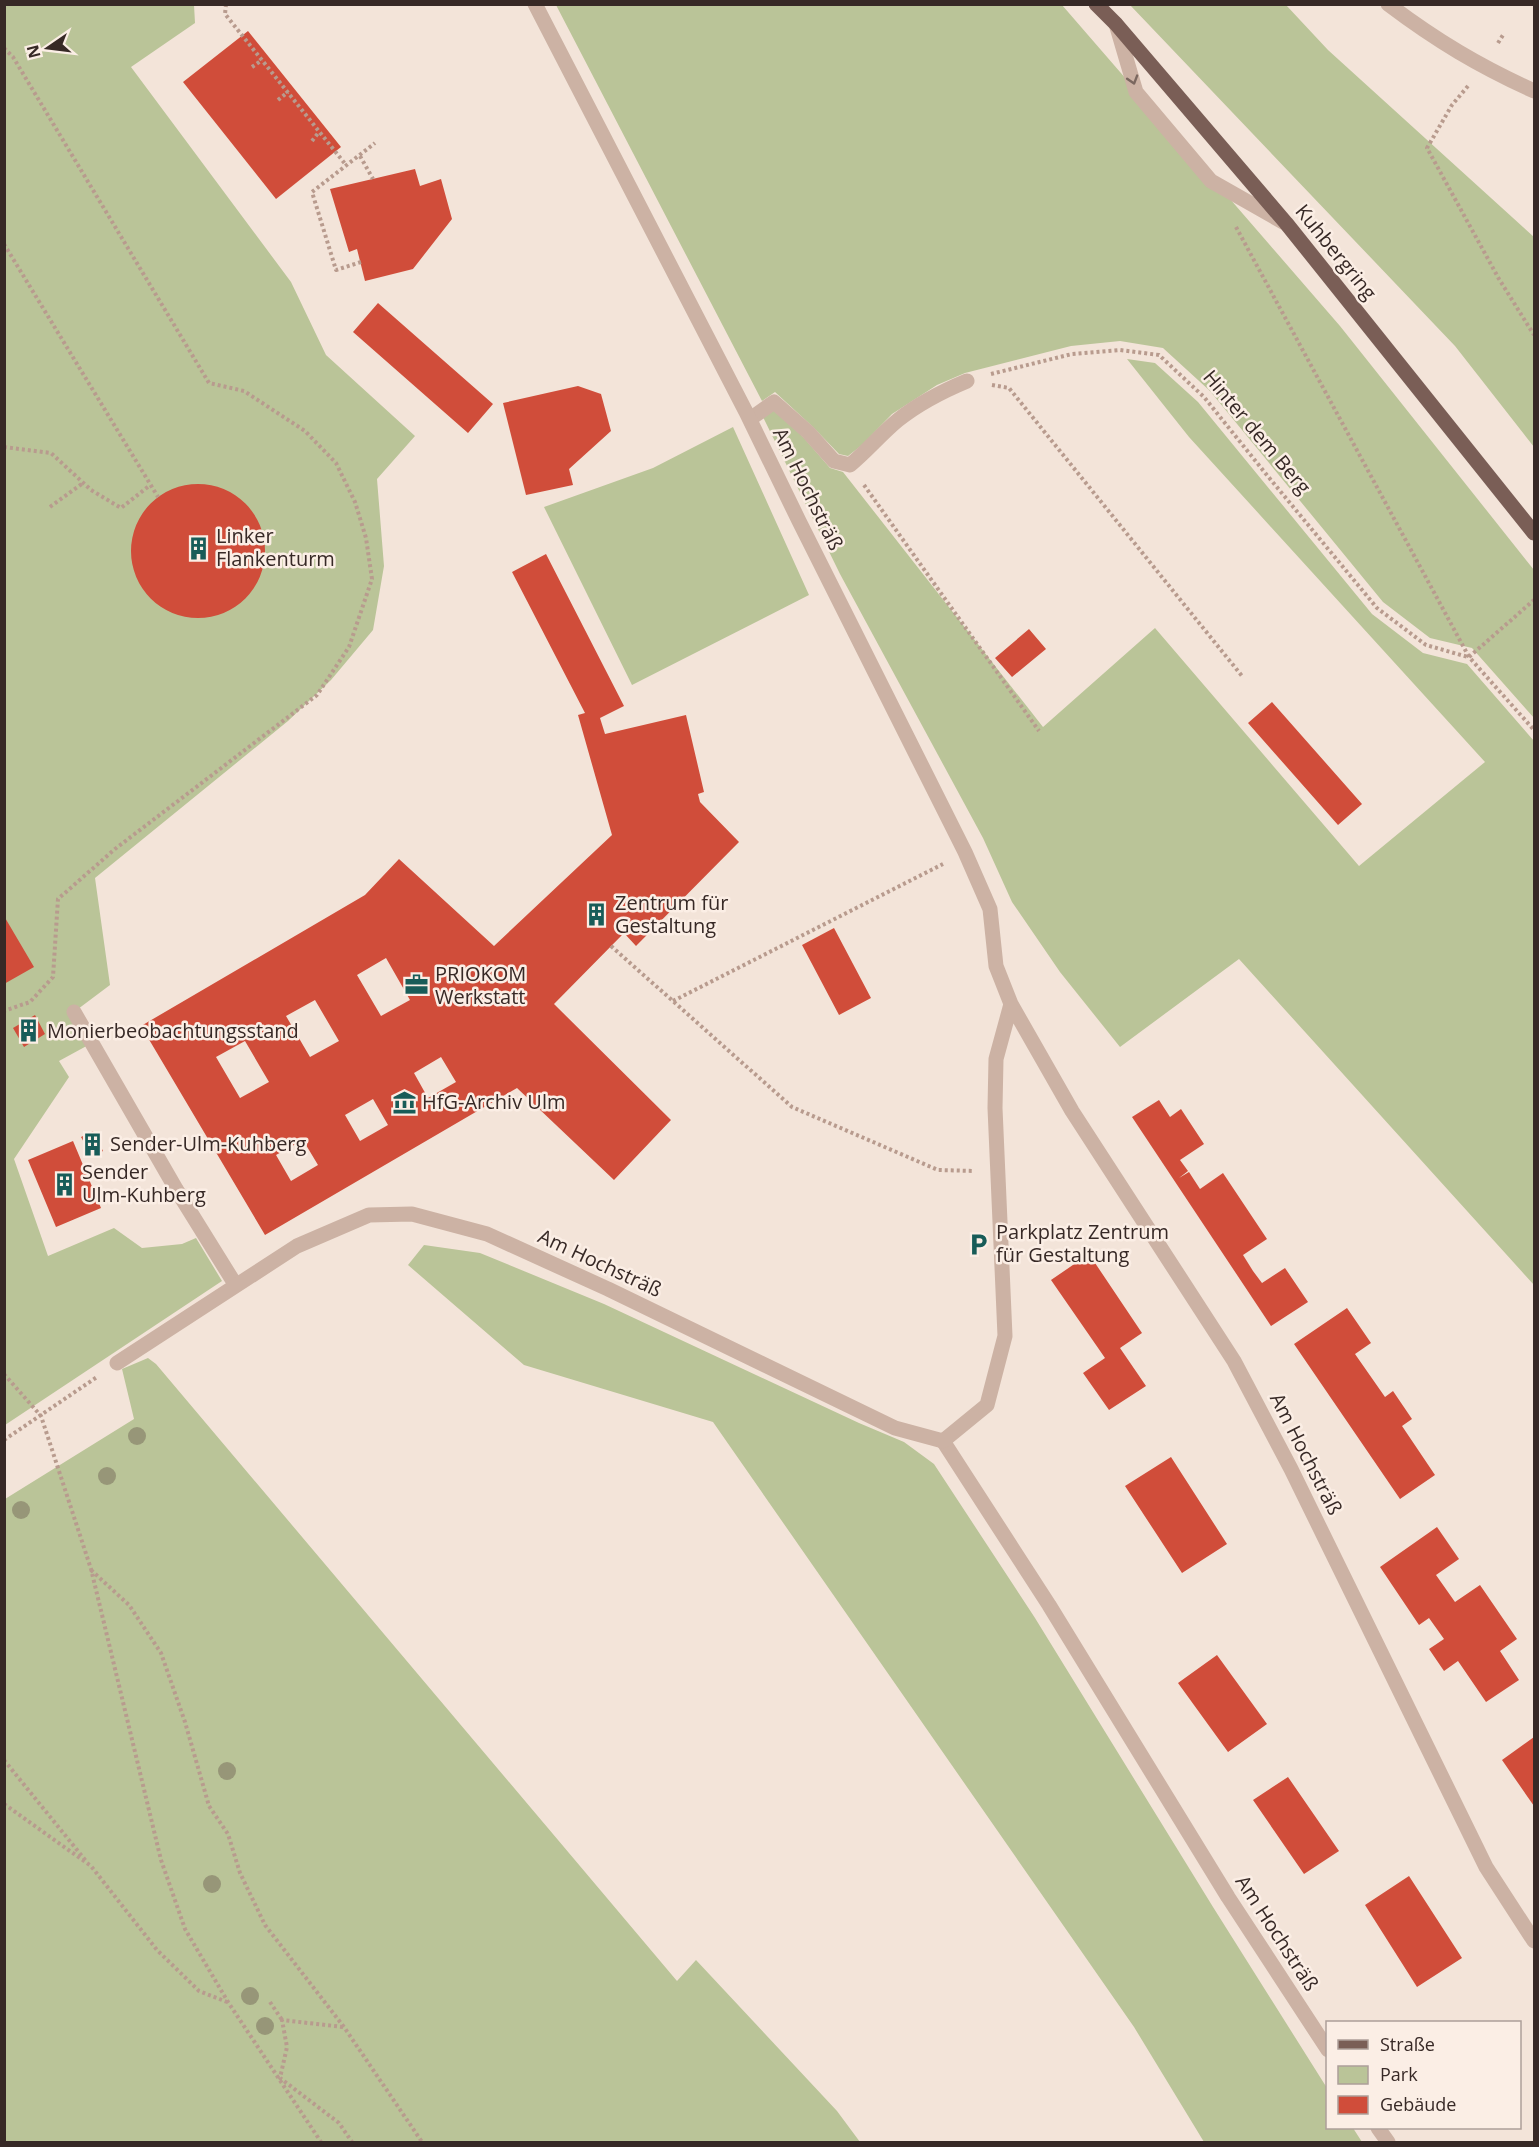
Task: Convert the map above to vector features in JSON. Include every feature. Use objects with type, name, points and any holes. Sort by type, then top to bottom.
[{"type":"main road","name":"Kuhbergring","points":[[1096,4],[1116,24],[1286,223],[1534,532]]},
{"type":"street","name":"Am Hochsträß","points":[[535,4],[750,419],[966,852],[990,909],[996,966],[1011,1004],[1072,1111],[1234,1361],[1291,1469],[1486,1867],[1534,1941]]},
{"type":"street","points":[[1388,4],[1429,35],[1484,68],[1534,92]]},
{"type":"street","points":[[1116,24],[1136,92],[1210,181],[1286,223]]},
{"type":"street","points":[[750,419],[774,402],[808,432],[834,461],[850,465],[897,420],[942,392],[967,381]]},
{"type":"street","points":[[943,1441],[987,1405],[1005,1336],[994,1108],[996,1059],[1011,1004]]},
{"type":"street","points":[[74,1012],[190,1214],[235,1284]]},
{"type":"street","name":"Am Hochsträß","points":[[117,1363],[235,1284],[297,1246],[369,1215],[412,1214],[487,1234],[608,1289],[895,1428],[943,1441],[1049,1605],[1228,1897],[1326,2047]]},
{"type":"street","points":[[1379,2129],[1388,2142]]},
{"type":"path","points":[[226,4],[225,14],[346,165]]},
{"type":"path","points":[[4,48],[13,57],[209,383],[244,391],[304,431],[336,463],[358,511],[366,538],[372,579],[349,647],[317,695],[115,849],[58,899],[53,977],[30,1002],[4,1011]]},
{"type":"path","points":[[252,67],[262,60]]},
{"type":"path","points":[[1484,68],[1452,105],[1427,148],[1499,279],[1534,335]]},
{"type":"path","points":[[278,100],[288,92]]},
{"type":"path","points":[[312,141],[320,132]]},
{"type":"path","points":[[361,262],[336,270],[312,192],[375,143]]},
{"type":"path","points":[[360,156],[373,179]]},
{"type":"path","points":[[1233,222],[1469,657],[1534,730]]},
{"type":"path","points":[[4,244],[149,486],[158,497]]},
{"type":"path","name":"Hinter dem Berg","points":[[967,381],[1072,354],[1120,350],[1159,356],[1204,397],[1377,608],[1426,645],[1469,657]]},
{"type":"path","points":[[967,381],[1009,388],[1242,676]]},
{"type":"path","points":[[4,447],[51,453],[91,490],[121,508],[149,486]]},
{"type":"path","points":[[850,465],[1039,731]]},
{"type":"path","points":[[50,507],[83,483]]},
{"type":"path","points":[[1469,657],[1534,600]]},
{"type":"path","points":[[673,1001],[966,852]]},
{"type":"path","points":[[611,946],[792,1107],[938,1170],[998,1171]]},
{"type":"path","points":[[4,1440],[117,1363]]},
{"type":"path","points":[[4,1374],[41,1416],[91,1569],[161,1860],[185,1929],[228,2002],[321,2142]]},
{"type":"path","points":[[91,1569],[129,1605],[161,1653],[209,1806],[228,1834],[245,1884],[265,1925],[344,2027],[422,2142]]},
{"type":"path","points":[[4,1760],[157,1950],[199,1991],[228,2002]]},
{"type":"path","points":[[4,1804],[91,1866]]},
{"type":"path","points":[[270,2002],[282,2020],[287,2047],[280,2078]]},
{"type":"path","points":[[282,2020],[344,2027]]},
{"type":"path","points":[[280,2078],[339,2123],[352,2142]]},
{"type":"green space","points":[[5,5],[194,5],[195,23],[131,67],[291,282],[326,355],[415,436],[377,479],[384,566],[373,630],[331,680],[288,721],[95,878],[110,985],[74,1012],[92,1043],[59,1061],[69,1077],[14,1159],[48,1256],[114,1228],[142,1248],[182,1244],[196,1238],[222,1281],[5,1425]]},
{"type":"green space","points":[[556,5],[1062,5],[1340,326],[1534,570],[1534,718],[1472,648],[1430,638],[1383,602],[1210,391],[1163,348],[1120,341],[1071,346],[965,373],[937,385],[892,414],[848,456],[839,454],[775,392],[762,401]]},
{"type":"green space","points":[[1130,5],[1286,5],[1328,50],[1534,237],[1534,447],[1455,346]]},
{"type":"green space","points":[[1127,359],[1155,363],[1198,402],[1372,614],[1423,653],[1467,664],[1534,741],[1534,1285],[1239,959],[1120,1047],[1060,972],[1012,902],[983,838],[840,574],[763,417],[775,410],[830,468],[843,472],[1043,727],[1155,628],[1359,866],[1485,762],[1189,437]]},
{"type":"green space","points":[[733,427],[809,595],[632,685],[544,507],[653,468]]},
{"type":"green space","points":[[424,1245],[480,1253],[604,1304],[904,1442],[934,1464],[1035,1618],[1326,2086],[1326,2129],[1354,2129],[1362,2142],[1204,2142],[1134,2027],[713,1422],[524,1365],[408,1265]]},
{"type":"green space","points":[[148,1358],[156,1364],[677,1981],[696,1960],[837,2111],[860,2142],[5,2142],[5,1499],[134,1419],[122,1369]]},
{"type":"building","points":[[248,31],[341,147],[276,199],[183,82]]},
{"type":"building","points":[[415,169],[420,186],[441,179],[452,219],[413,269],[365,281],[357,249],[349,252],[330,189]]},
{"type":"building","points":[[378,303],[493,404],[468,433],[353,332]]},
{"type":"building","points":[[578,386],[601,394],[611,431],[569,469],[573,485],[526,495],[503,403]]},
{"type":"building","name":"Linker Flankenturm","points":[[198,484],[224,489],[246,503],[260,525],[265,551],[260,577],[246,599],[224,613],[198,618],[172,613],[150,599],[136,577],[131,551],[136,525],[150,503],[172,489]]},
{"type":"building","name":"Zentrum für Gestaltung","points":[[546,554],[624,706],[600,718],[605,734],[686,715],[704,792],[698,794],[700,802],[739,842],[636,946],[624,933],[554,1004],[671,1120],[614,1180],[517,1088],[265,1235],[141,1026],[365,895],[399,859],[494,946],[612,835],[578,715],[585,713],[512,572]],"holes":[[[386,958],[410,1000],[381,1016],[357,975]],[[315,1000],[339,1041],[310,1057],[286,1016]],[[245,1041],[269,1082],[240,1098],[216,1057]],[[441,1057],[456,1082],[428,1098],[414,1073]],[[373,1099],[388,1125],[360,1141],[345,1115]],[[303,1140],[318,1165],[291,1181],[276,1155]]]},
{"type":"building","points":[[1029,629],[1046,649],[1012,677],[995,658]]},
{"type":"building","points":[[1272,702],[1362,804],[1338,825],[1248,723]]},
{"type":"building","points":[[4,916],[34,967],[4,984]]},
{"type":"building","points":[[834,928],[871,998],[839,1015],[802,945]]},
{"type":"building","name":"Monierbeobachtungsstand","points":[[35,1015],[45,1034],[24,1047],[13,1028]]},
{"type":"building","points":[[1159,1100],[1170,1117],[1181,1109],[1204,1144],[1180,1160],[1188,1171],[1179,1178],[1189,1172],[1200,1189],[1223,1173],[1267,1239],[1243,1255],[1253,1271],[1262,1283],[1285,1268],[1308,1302],[1271,1326],[1132,1117]]},
{"type":"building","name":"Sender-Ulm-Kuhberg","points":[[93,1131],[103,1151],[92,1157],[81,1137]]},
{"type":"building","name":"Sender Ulm-Kuhberg","points":[[73,1141],[101,1208],[56,1227],[28,1160]]},
{"type":"building","points":[[1089,1254],[1142,1333],[1120,1348],[1146,1386],[1109,1410],[1083,1373],[1105,1358],[1051,1280]]},
{"type":"building","points":[[1347,1308],[1371,1343],[1355,1354],[1385,1397],[1393,1391],[1412,1419],[1402,1426],[1435,1475],[1400,1499],[1294,1344]]},
{"type":"building","points":[[1171,1457],[1227,1544],[1182,1573],[1125,1486]]},
{"type":"building","points":[[1437,1527],[1459,1559],[1436,1575],[1455,1602],[1480,1585],[1517,1639],[1500,1651],[1519,1680],[1486,1702],[1458,1661],[1444,1671],[1429,1649],[1444,1639],[1429,1618],[1419,1625],[1380,1567]]},
{"type":"building","points":[[1217,1655],[1267,1724],[1228,1752],[1178,1683]]},
{"type":"building","points":[[1534,1737],[1534,1806],[1502,1760]]},
{"type":"building","points":[[1288,1777],[1339,1851],[1304,1874],[1253,1800]]},
{"type":"building","points":[[1409,1876],[1462,1958],[1417,1987],[1365,1905]]},
{"type":"place","name":"Linker Flankenturm","points":[[198,548]]},
{"type":"place","name":"Zentrum für Gestaltung","points":[[597,914]]},
{"type":"place","name":"PRIOKOM Werkstatt","points":[[417,985]]},
{"type":"place","name":"Monierbeobachtungsstand","points":[[29,1031]]},
{"type":"place","name":"HfG-Archiv Ulm","points":[[404,1102]]},
{"type":"place","name":"Sender-Ulm-Kuhberg","points":[[92,1144]]},
{"type":"place","name":"Sender Ulm-Kuhberg","points":[[64,1184]]},
{"type":"place","name":"Parkplatz Zentrum für Gestaltung","points":[[978,1244]]}]
